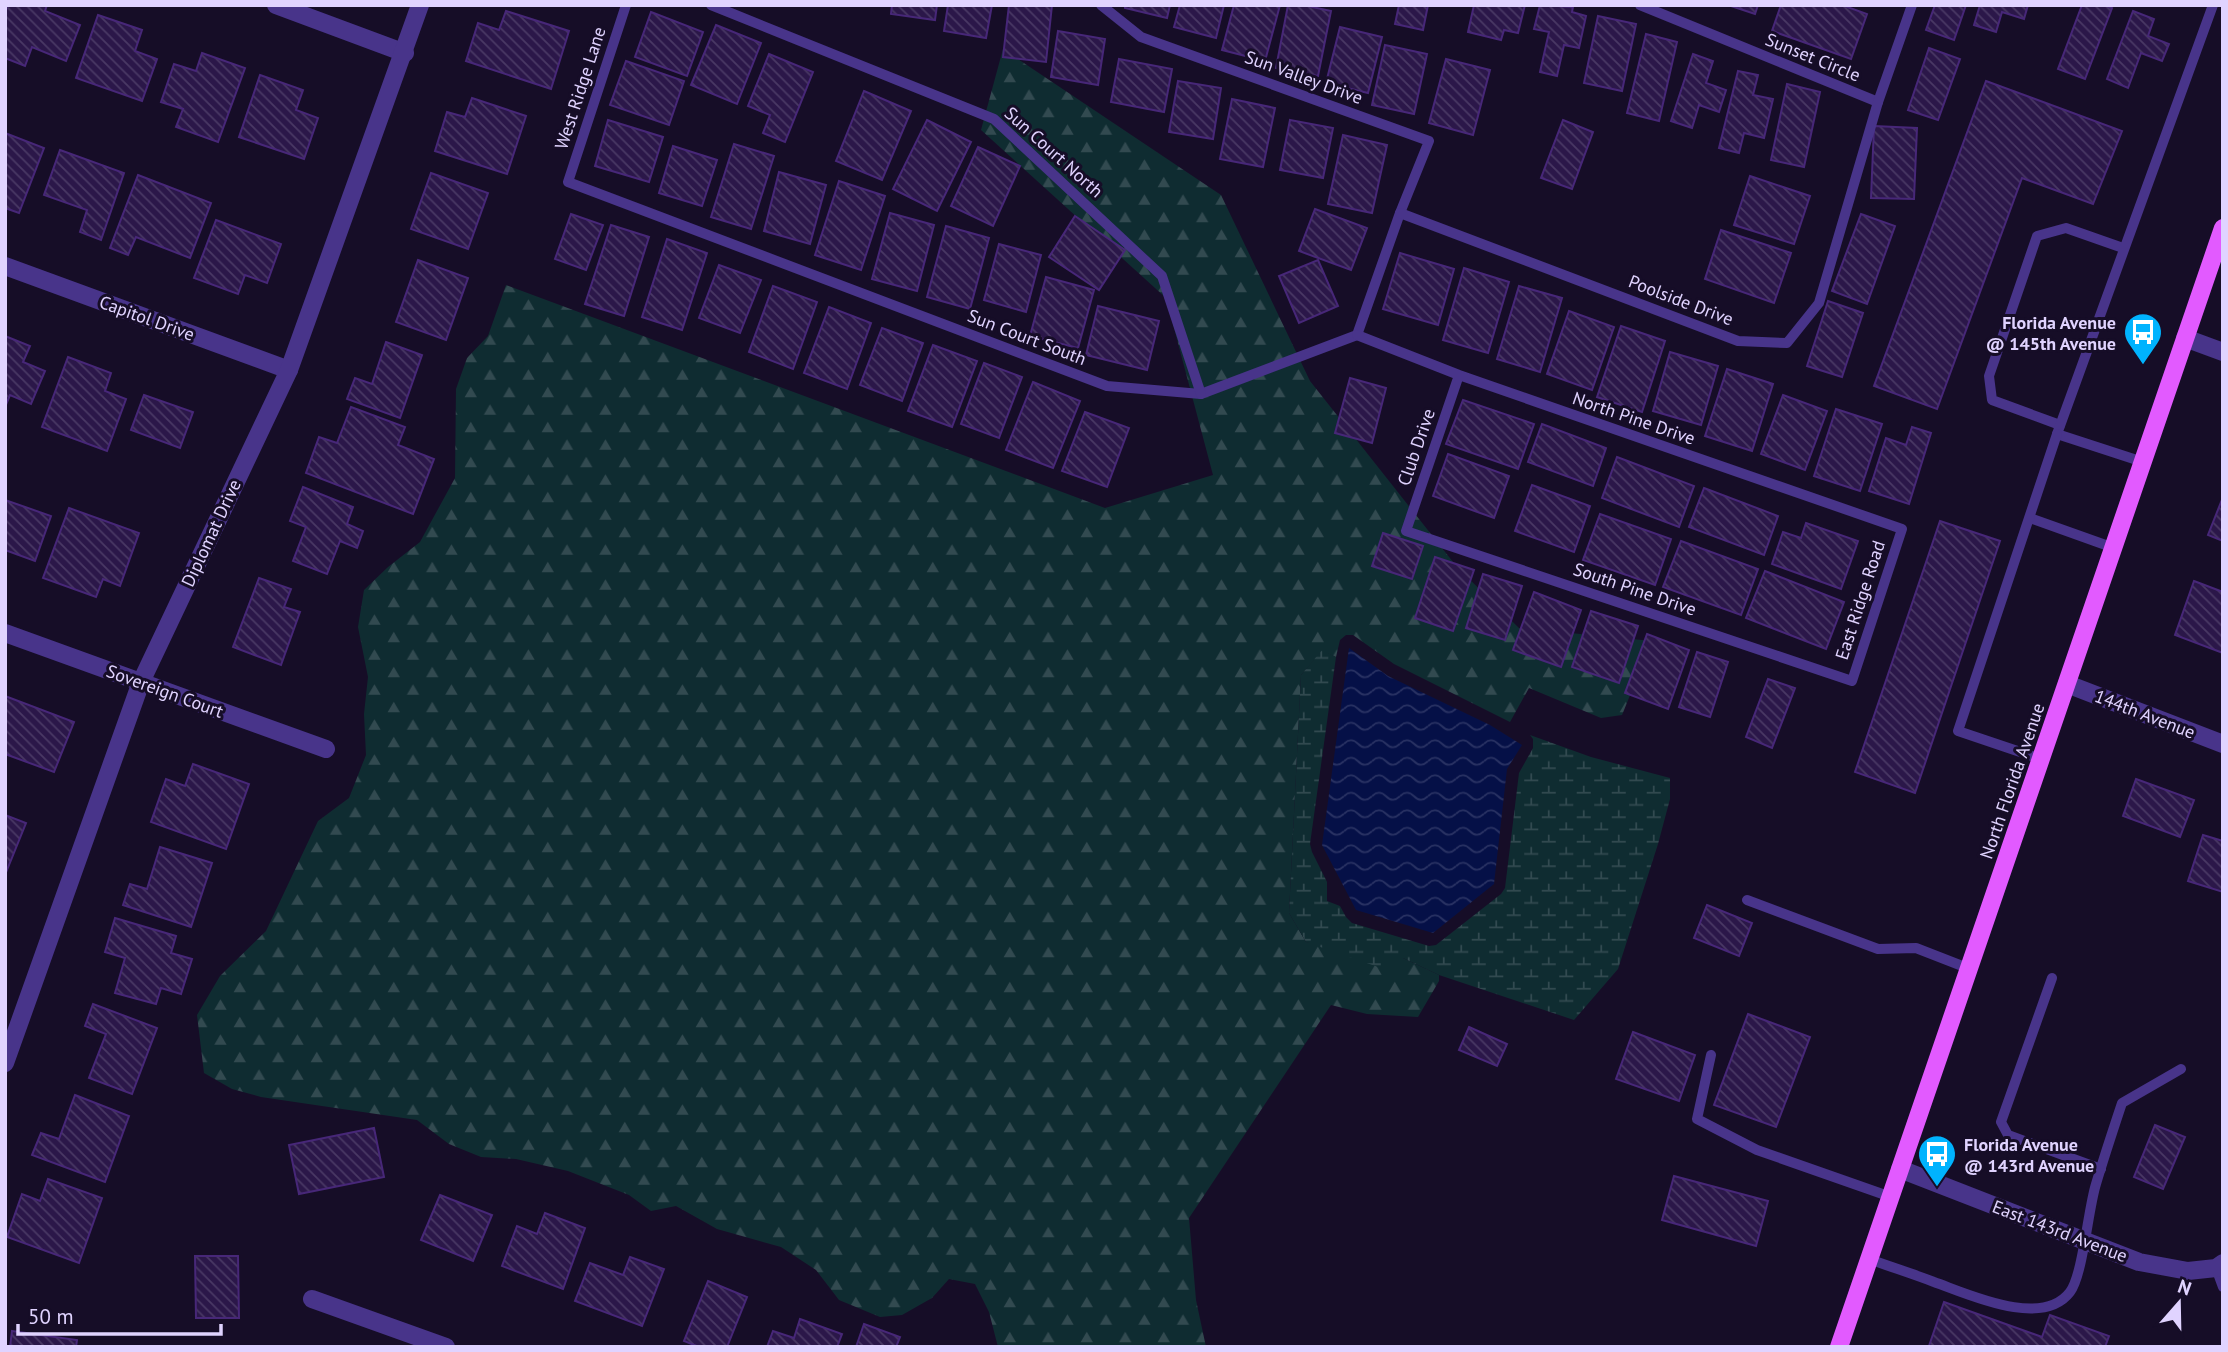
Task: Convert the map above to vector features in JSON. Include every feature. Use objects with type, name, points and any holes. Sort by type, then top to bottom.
[{"type":"main road","name":"North Florida Avenue","points":[[1839,1347],[2223,228]]},
{"type":"street","points":[[276,5],[405,53]]},
{"type":"street","name":"Diplomat Drive","points":[[5,1063],[141,682],[289,370],[421,5]]},
{"type":"street","name":"Capitol Drive","points":[[5,266],[289,370]]},
{"type":"street","points":[[2185,338],[2223,352]]},
{"type":"street","name":"Sovereign Court","points":[[5,633],[326,749]]},
{"type":"street","name":"144th Avenue","points":[[2067,684],[2223,744]]},
{"type":"street","name":"East 143rd Avenue","points":[[1900,1169],[2139,1262],[2188,1271],[2219,1265]]},
{"type":"street","points":[[312,1299],[446,1347]]},
{"type":"lane","name":"West Ridge Lane","points":[[568,182],[626,5]]},
{"type":"lane","name":"Sun Court North","points":[[711,5],[994,119],[1161,276],[1201,394]]},
{"type":"lane","name":"Sun Valley Drive","points":[[1101,5],[1141,37],[1429,141],[1400,213]]},
{"type":"lane","name":"Sunset Circle","points":[[1640,5],[1878,102],[1912,5]]},
{"type":"lane","points":[[2041,759],[1958,732],[2058,430],[2213,5]]},
{"type":"lane","name":"Poolside Drive","points":[[1400,213],[1738,341],[1787,343],[1819,303],[1878,102]]},
{"type":"lane","name":"Sun Court South","points":[[568,182],[1107,386],[1201,394],[1357,335]]},
{"type":"lane","points":[[1357,335],[1400,213]]},
{"type":"lane","points":[[2123,248],[2066,228],[2037,236],[1989,376],[1992,400],[2058,430],[2143,462]]},
{"type":"lane","name":"North Pine Drive","points":[[1357,335],[1459,375],[1902,529]]},
{"type":"lane","name":"Club Drive","points":[[1406,531],[1459,375]]},
{"type":"lane","points":[[2030,518],[2114,548]]},
{"type":"lane","name":"East Ridge Road","points":[[1852,681],[1902,529]]},
{"type":"lane","name":"South Pine Drive","points":[[1406,531],[1852,681]]},
{"type":"lane","points":[[1746,900],[1878,949],[1916,948],[1970,969]]},
{"type":"lane","points":[[2052,978],[2001,1122],[2008,1135],[2101,1169]]},
{"type":"lane","points":[[1712,1055],[1697,1119],[1757,1150],[1891,1196]]},
{"type":"lane","points":[[1869,1259],[2011,1307],[2032,1308],[2054,1304],[2069,1293],[2077,1278],[2101,1169],[2122,1103],[2181,1069]]},
{"type":"lane","points":[[2219,1265],[2223,1287]]},
{"type":"green space","points":[[1003,49],[1221,195],[1310,381],[1457,567],[1519,628],[1652,641],[1622,715],[1601,718],[1529,688],[1510,722],[1394,664],[1353,635],[1346,635],[1340,640],[1336,657],[1322,651],[1301,675],[1289,913],[1306,942],[1403,958],[1439,975],[1439,981],[1418,1017],[1367,1014],[1331,1005],[1189,1218],[1196,1300],[1206,1347],[998,1347],[989,1312],[975,1284],[949,1279],[932,1298],[902,1315],[880,1317],[839,1300],[816,1270],[781,1247],[717,1229],[676,1206],[651,1211],[629,1195],[568,1171],[516,1159],[481,1157],[449,1144],[417,1120],[261,1097],[232,1089],[204,1073],[197,1015],[220,976],[266,931],[318,821],[349,798],[366,755],[364,714],[368,677],[358,627],[364,590],[420,542],[455,478],[456,389],[467,358],[488,336],[506,285],[1105,508],[1213,475],[1166,298],[981,130]]},
{"type":"green space","points":[[1322,650],[1336,657],[1310,844],[1327,882],[1327,901],[1340,906],[1352,923],[1429,946],[1436,945],[1501,894],[1505,888],[1519,773],[1533,748],[1530,735],[1591,757],[1670,778],[1670,799],[1658,844],[1618,969],[1574,1020],[1439,975],[1403,958],[1381,968],[1306,942],[1289,913],[1301,675]]},
{"type":"water","points":[[1349,648],[1388,676],[1490,725],[1522,745],[1507,769],[1494,884],[1433,933],[1356,910],[1322,845]]},
{"type":"building","points":[[8,5],[47,5],[45,11],[80,25],[66,61],[32,47],[25,66],[5,58],[5,12]]},
{"type":"building","points":[[892,5],[937,5],[935,20],[891,14]]},
{"type":"building","points":[[948,5],[992,5],[986,38],[944,31]]},
{"type":"building","points":[[1009,5],[1052,5],[1046,62],[1003,57]]},
{"type":"building","points":[[1125,5],[1170,5],[1167,18],[1125,8]]},
{"type":"building","points":[[1180,5],[1224,5],[1216,38],[1174,27]]},
{"type":"building","points":[[1234,5],[1280,5],[1265,61],[1222,50]]},
{"type":"building","points":[[1288,5],[1331,11],[1318,76],[1276,68]]},
{"type":"building","points":[[1399,5],[1428,5],[1423,30],[1395,24]]},
{"type":"building","points":[[1474,5],[1525,5],[1518,33],[1504,30],[1501,40],[1468,32]]},
{"type":"building","points":[[1540,5],[1573,7],[1572,12],[1586,16],[1579,48],[1564,45],[1557,76],[1540,72],[1549,32],[1534,29]]},
{"type":"building","points":[[1728,5],[1758,5],[1755,14]]},
{"type":"building","points":[[1781,5],[1842,5],[1867,14],[1851,59],[1772,31]]},
{"type":"building","points":[[1935,5],[1966,5],[1954,40],[1926,30]]},
{"type":"building","points":[[1980,5],[2028,5],[2024,19],[2002,12],[1996,32],[1974,25]]},
{"type":"building","points":[[2082,5],[2104,5],[2112,8],[2085,79],[2058,69]]},
{"type":"building","points":[[506,11],[569,31],[551,89],[466,61],[478,23],[499,30]]},
{"type":"building","points":[[2133,11],[2154,19],[2148,36],[2169,44],[2162,61],[2141,53],[2128,88],[2107,79]]},
{"type":"building","points":[[651,12],[703,32],[687,76],[635,57]]},
{"type":"building","points":[[98,15],[142,30],[135,51],[157,59],[142,101],[76,78]]},
{"type":"building","points":[[1598,16],[1636,24],[1622,91],[1584,83]]},
{"type":"building","points":[[716,25],[761,43],[737,104],[691,85]]},
{"type":"building","points":[[1340,27],[1382,37],[1368,93],[1326,83]]},
{"type":"building","points":[[1058,31],[1105,39],[1098,85],[1051,77]]},
{"type":"building","points":[[1646,34],[1677,42],[1659,121],[1627,113]]},
{"type":"building","points":[[1385,45],[1427,54],[1414,114],[1372,105]]},
{"type":"building","points":[[1929,48],[1960,59],[1938,120],[1908,110]]},
{"type":"building","points":[[202,53],[245,68],[218,142],[176,127],[183,109],[161,102],[174,64],[196,71]]},
{"type":"building","points":[[769,54],[813,72],[785,142],[763,133],[770,115],[748,106]]},
{"type":"building","points":[[1693,54],[1713,61],[1706,83],[1726,90],[1719,112],[1699,105],[1692,128],[1671,121]]},
{"type":"building","points":[[1119,59],[1172,69],[1164,112],[1111,102]]},
{"type":"building","points":[[1446,59],[1490,70],[1473,135],[1429,123]]},
{"type":"building","points":[[626,61],[684,81],[669,125],[610,105]]},
{"type":"building","points":[[1738,71],[1758,75],[1753,95],[1773,99],[1764,138],[1744,133],[1739,153],[1719,148]]},
{"type":"building","points":[[260,75],[303,90],[296,110],[318,118],[304,159],[239,137]]},
{"type":"building","points":[[1178,81],[1221,88],[1213,139],[1169,132]]},
{"type":"building","points":[[1986,81],[2122,131],[2093,204],[2022,178],[1937,409],[1874,386]]},
{"type":"building","points":[[1787,84],[1820,92],[1804,167],[1771,160]]},
{"type":"building","points":[[864,91],[911,111],[882,180],[836,161]]},
{"type":"building","points":[[472,98],[526,116],[507,174],[435,151],[447,112],[465,117]]},
{"type":"building","points":[[1232,99],[1275,108],[1263,167],[1220,159]]},
{"type":"building","points":[[608,120],[663,137],[649,182],[595,166]]},
{"type":"building","points":[[927,120],[971,142],[937,211],[893,189]]},
{"type":"building","points":[[1290,120],[1333,128],[1323,178],[1280,170]]},
{"type":"building","points":[[1563,120],[1593,132],[1572,189],[1541,178]]},
{"type":"building","points":[[1874,126],[1917,128],[1914,199],[1871,198]]},
{"type":"building","points":[[5,133],[44,148],[19,213],[5,208]]},
{"type":"building","points":[[1343,135],[1387,145],[1372,213],[1328,204]]},
{"type":"building","points":[[734,144],[774,156],[751,229],[711,217]]},
{"type":"building","points":[[673,146],[717,160],[702,206],[659,193]]},
{"type":"building","points":[[978,147],[1020,166],[993,226],[951,206]]},
{"type":"building","points":[[60,150],[124,173],[101,240],[80,232],[87,210],[44,195]]},
{"type":"building","points":[[779,172],[826,185],[810,244],[764,231]]},
{"type":"building","points":[[431,173],[488,193],[468,249],[411,229]]},
{"type":"building","points":[[138,175],[211,203],[190,258],[136,237],[128,255],[110,248]]},
{"type":"building","points":[[1750,176],[1810,196],[1794,244],[1734,225]]},
{"type":"building","points":[[839,181],[885,196],[861,270],[815,255]]},
{"type":"building","points":[[1315,209],[1367,228],[1351,270],[1299,251]]},
{"type":"building","points":[[890,213],[934,225],[917,291],[872,279]]},
{"type":"building","points":[[571,214],[603,225],[586,270],[555,259]]},
{"type":"building","points":[[1861,214],[1895,226],[1867,304],[1832,291]]},
{"type":"building","points":[[1075,216],[1125,250],[1099,290],[1049,257]]},
{"type":"building","points":[[216,220],[281,244],[267,283],[245,275],[238,294],[194,278]]},
{"type":"building","points":[[611,225],[649,237],[624,316],[585,304]]},
{"type":"building","points":[[946,226],[989,238],[970,309],[927,297]]},
{"type":"building","points":[[1721,230],[1791,253],[1774,303],[1705,279]]},
{"type":"building","points":[[667,239],[707,253],[682,330],[642,317]]},
{"type":"building","points":[[999,244],[1041,255],[1026,312],[984,300]]},
{"type":"building","points":[[1400,253],[1454,269],[1438,325],[1383,309]]},
{"type":"building","points":[[418,260],[468,278],[446,340],[396,322]]},
{"type":"building","points":[[1318,260],[1338,306],[1299,323],[1279,276]]},
{"type":"building","points":[[719,265],[761,280],[740,333],[699,318]]},
{"type":"building","points":[[1464,268],[1509,282],[1488,353],[1443,340]]},
{"type":"building","points":[[1046,277],[1094,290],[1078,348],[1030,336]]},
{"type":"building","points":[[773,286],[817,302],[793,369],[749,352]]},
{"type":"building","points":[[1519,286],[1562,298],[1540,372],[1497,359]]},
{"type":"building","points":[[1828,301],[1863,313],[1842,377],[1807,366]]},
{"type":"building","points":[[1098,306],[1159,321],[1147,370],[1086,355]]},
{"type":"building","points":[[829,307],[871,323],[847,389],[804,373]]},
{"type":"building","points":[[1569,311],[1614,327],[1592,390],[1547,374]]},
{"type":"building","points":[[1621,326],[1665,341],[1642,412],[1597,397]]},
{"type":"building","points":[[882,328],[923,343],[902,401],[860,385]]},
{"type":"building","points":[[5,336],[30,346],[23,362],[45,371],[31,404],[10,395],[5,407]]},
{"type":"building","points":[[386,342],[422,355],[400,418],[347,399],[355,378],[372,384]]},
{"type":"building","points":[[933,345],[977,361],[952,427],[908,411]]},
{"type":"building","points":[[1670,352],[1718,366],[1701,425],[1653,411]]},
{"type":"building","points":[[68,357],[111,373],[105,391],[126,399],[107,451],[42,427]]},
{"type":"building","points":[[984,363],[1022,377],[999,438],[961,424]]},
{"type":"building","points":[[1727,369],[1773,384],[1752,451],[1705,436]]},
{"type":"building","points":[[1350,378],[1386,388],[1372,443],[1335,433]]},
{"type":"building","points":[[1033,382],[1080,401],[1053,468],[1006,450]]},
{"type":"building","points":[[144,395],[193,412],[180,448],[131,430]]},
{"type":"building","points":[[1783,395],[1827,411],[1805,470],[1761,454]]},
{"type":"building","points":[[1463,400],[1534,424],[1518,469],[1446,444]]},
{"type":"building","points":[[351,407],[405,427],[398,445],[434,459],[413,514],[306,473],[319,437],[337,443]]},
{"type":"building","points":[[1836,409],[1882,424],[1860,491],[1814,476]]},
{"type":"building","points":[[1085,412],[1129,428],[1107,487],[1062,471]]},
{"type":"building","points":[[1542,424],[1606,448],[1593,486],[1528,462]]},
{"type":"building","points":[[1912,427],[1931,433],[1909,504],[1869,491],[1886,438],[1906,445]]},
{"type":"building","points":[[1448,454],[1509,476],[1494,518],[1433,496]]},
{"type":"building","points":[[1617,457],[1694,486],[1679,527],[1602,498]]},
{"type":"building","points":[[1532,485],[1590,506],[1574,552],[1515,531]]},
{"type":"building","points":[[303,487],[353,507],[347,524],[363,531],[357,548],[340,541],[327,574],[293,561],[306,527],[290,521]]},
{"type":"building","points":[[1704,488],[1778,516],[1764,555],[1689,527]]},
{"type":"building","points":[[2223,497],[2223,541],[2208,535]]},
{"type":"building","points":[[5,500],[51,516],[35,561],[5,550]]},
{"type":"building","points":[[69,508],[139,533],[120,586],[103,579],[96,597],[43,578]]},
{"type":"building","points":[[1600,514],[1671,539],[1655,585],[1583,560]]},
{"type":"building","points":[[1940,521],[2000,541],[1915,793],[1855,772]]},
{"type":"building","points":[[1806,523],[1858,541],[1841,589],[1772,564],[1783,532],[1801,538]]},
{"type":"building","points":[[1383,533],[1423,546],[1412,579],[1372,566]]},
{"type":"building","points":[[1681,541],[1758,569],[1741,615],[1663,587]]},
{"type":"building","points":[[1435,557],[1474,570],[1453,631],[1415,618]]},
{"type":"building","points":[[1765,571],[1844,602],[1826,649],[1746,618]]},
{"type":"building","points":[[1483,574],[1522,586],[1505,640],[1466,628]]},
{"type":"building","points":[[259,578],[291,589],[284,607],[300,612],[281,665],[233,647]]},
{"type":"building","points":[[2194,581],[2223,592],[2223,653],[2175,635]]},
{"type":"building","points":[[1534,592],[1581,610],[1561,667],[1513,650]]},
{"type":"building","points":[[1591,611],[1638,626],[1619,683],[1572,667]]},
{"type":"building","points":[[1647,634],[1689,650],[1668,709],[1625,693]]},
{"type":"building","points":[[1697,652],[1728,662],[1710,717],[1679,707]]},
{"type":"building","points":[[1768,679],[1795,688],[1772,748],[1746,737]]},
{"type":"building","points":[[5,696],[74,722],[54,772],[5,754]]},
{"type":"building","points":[[193,764],[249,784],[226,849],[151,822],[166,779],[185,786]]},
{"type":"building","points":[[2136,779],[2194,800],[2180,837],[2123,816]]},
{"type":"building","points":[[5,815],[26,823],[5,875]]},
{"type":"building","points":[[2203,835],[2223,841],[2223,892],[2188,881]]},
{"type":"building","points":[[160,847],[212,863],[191,927],[123,905],[130,884],[147,889]]},
{"type":"building","points":[[1707,905],[1752,923],[1739,956],[1694,938]]},
{"type":"building","points":[[115,918],[176,936],[171,953],[192,959],[181,994],[161,988],[156,1004],[115,993],[125,958],[105,952]]},
{"type":"building","points":[[93,1004],[157,1028],[132,1094],[89,1078],[106,1034],[85,1026]]},
{"type":"building","points":[[1748,1014],[1810,1037],[1776,1127],[1714,1105]]},
{"type":"building","points":[[1469,1027],[1507,1044],[1497,1066],[1459,1050]]},
{"type":"building","points":[[1633,1032],[1695,1055],[1679,1101],[1616,1079]]},
{"type":"building","points":[[75,1095],[129,1116],[105,1182],[32,1155],[41,1133],[59,1139]]},
{"type":"building","points":[[2155,1125],[2185,1137],[2163,1189],[2134,1177]]},
{"type":"building","points":[[374,1128],[384,1177],[299,1194],[289,1145]]},
{"type":"building","points":[[1674,1176],[1768,1201],[1756,1246],[1662,1220]]},
{"type":"building","points":[[48,1179],[102,1198],[79,1263],[7,1237],[22,1194],[40,1201]]},
{"type":"building","points":[[440,1195],[492,1215],[473,1261],[421,1240]]},
{"type":"building","points":[[545,1213],[585,1228],[563,1289],[502,1266],[517,1226],[537,1234]]},
{"type":"building","points":[[195,1256],[238,1256],[239,1318],[196,1318]]},
{"type":"building","points":[[630,1257],[664,1269],[642,1326],[575,1301],[590,1263],[623,1275]]},
{"type":"building","points":[[708,1281],[747,1297],[727,1347],[699,1347],[684,1341]]},
{"type":"building","points":[[1944,1302],[2042,1337],[2050,1315],[2109,1336],[2105,1347],[1930,1347]]},
{"type":"building","points":[[800,1319],[842,1334],[837,1347],[767,1347],[773,1331],[794,1338]]},
{"type":"building","points":[[864,1324],[900,1337],[896,1347],[856,1347]]},
{"type":"building","points":[[12,1331],[77,1340],[76,1347],[10,1347]]},
{"type":"place","name":"Florida Avenue @ 145th Avenue","points":[[2143,366]]},
{"type":"place","name":"Florida Avenue @ 143rd Avenue","points":[[1937,1188]]}]
